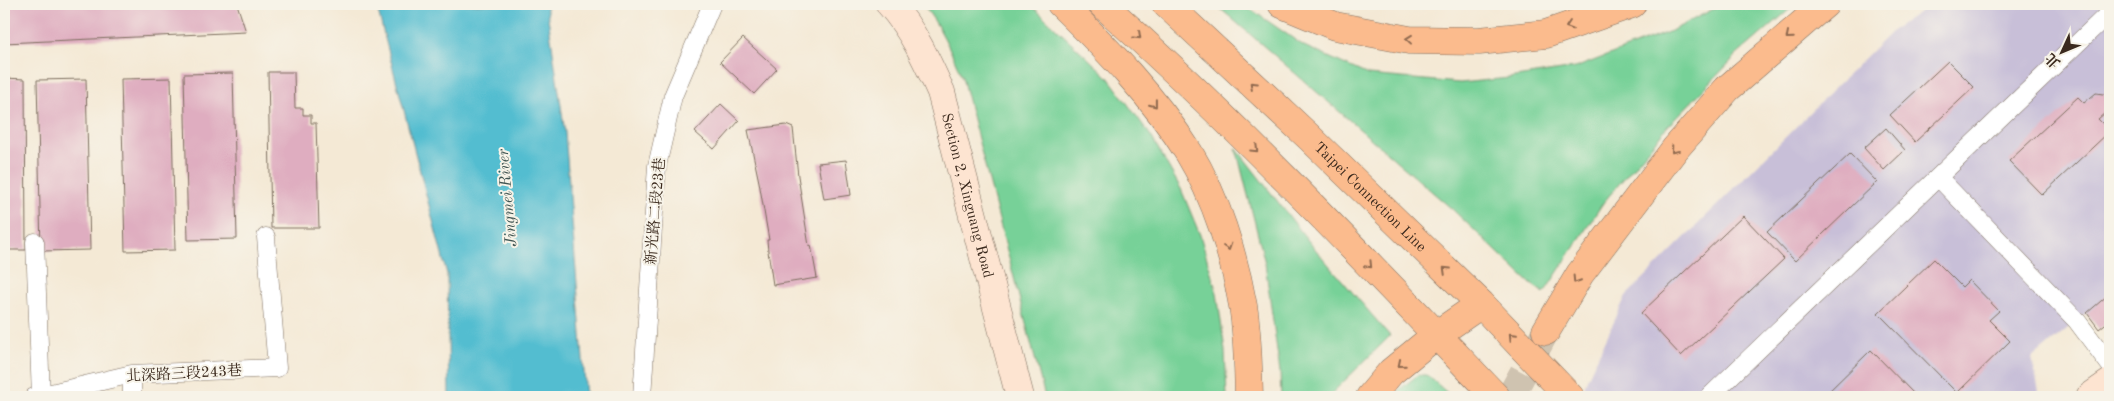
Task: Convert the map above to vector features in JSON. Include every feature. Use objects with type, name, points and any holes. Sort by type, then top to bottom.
[{"type":"highway","points":[[1061,4],[1116,58],[1154,104],[1189,155],[1201,179],[1216,211],[1235,270],[1243,308],[1249,397]]},
{"type":"highway","points":[[1102,4],[1263,156],[1496,397]]},
{"type":"highway","name":"Taipei Connection Line","points":[[1166,4],[1309,137],[1481,304],[1570,397]]},
{"type":"highway","points":[[1282,4],[1335,26],[1409,40],[1479,41],[1546,34],[1632,4]]},
{"type":"highway","points":[[1546,331],[1580,274],[1674,149],[1727,90],[1826,4]]},
{"type":"highway","points":[[1370,397],[1391,372],[1436,335],[1481,304]]},
{"type":"street","name":"Section 2, Xinguang Road","points":[[890,4],[903,18],[924,53],[941,92],[1020,397]]},
{"type":"street","points":[[2090,397],[2110,383]]},
{"type":"lane","name":"新光路二段23巷","points":[[642,397],[657,166],[673,96],[712,4]]},
{"type":"lane","points":[[1709,397],[2110,12]]},
{"type":"lane","points":[[1938,177],[2077,321],[2110,365]]},
{"type":"lane","name":"北深路三段243巷","points":[[37,397],[132,374],[277,368],[266,237]]},
{"type":"lane","points":[[35,242],[37,397]]},
{"type":"lane","points":[[132,374],[132,397]]},
{"type":"shaded area","points":[[1931,4],[2110,4],[2110,320],[2099,329],[2086,313],[2032,358],[2039,392],[2031,397],[1579,397],[1626,296],[1894,29]]},
{"type":"green space","points":[[922,4],[1030,4],[1108,77],[1151,136],[1181,189],[1200,235],[1217,293],[1225,351],[1227,397],[1045,397],[962,77],[940,29]]},
{"type":"green space","points":[[1215,4],[1243,4],[1304,46],[1368,75],[1460,83],[1575,68],[1671,31],[1723,4],[1796,4],[1738,54],[1667,127],[1603,203],[1544,293],[1531,284],[1452,209]]},
{"type":"green space","points":[[1236,148],[1310,243],[1390,336],[1328,397],[1281,397],[1280,372],[1265,263]]},
{"type":"green space","points":[[1418,375],[1427,375],[1452,397],[1394,397],[1400,389]]},
{"type":"water","name":"Jingmei River","points":[[376,4],[546,4],[565,133],[586,397],[449,397],[447,274]]},
{"type":"building","points":[[4,4],[237,4],[246,32],[4,43]]},
{"type":"building","points":[[743,38],[777,69],[754,94],[720,62]]},
{"type":"building","points":[[1948,61],[1974,87],[1915,142],[1890,115]]},
{"type":"building","points":[[268,72],[294,72],[295,108],[303,108],[303,115],[311,115],[311,123],[316,123],[319,228],[271,228]]},
{"type":"building","points":[[233,73],[237,239],[188,240],[184,74]]},
{"type":"building","points":[[4,78],[25,79],[26,250],[4,250]]},
{"type":"building","points":[[171,78],[175,250],[125,251],[121,79]]},
{"type":"building","points":[[86,79],[90,250],[41,251],[37,80]]},
{"type":"building","points":[[2096,93],[2110,95],[2110,112],[2105,113],[2098,119],[2110,131],[2042,195],[2009,161],[2078,97],[2084,103]]},
{"type":"building","points":[[721,104],[739,121],[714,149],[695,132]]},
{"type":"building","points":[[786,125],[793,128],[809,246],[811,245],[817,278],[773,285],[767,240],[769,240],[748,130]]},
{"type":"building","points":[[1886,128],[1905,150],[1884,170],[1864,148]]},
{"type":"building","points":[[1850,154],[1877,182],[1795,261],[1767,232]]},
{"type":"building","points":[[846,160],[851,195],[824,199],[818,163]]},
{"type":"building","points":[[1743,216],[1784,259],[1681,356],[1641,313]]},
{"type":"building","points":[[1934,259],[1962,287],[1969,280],[1999,311],[1989,320],[2010,341],[1957,393],[1878,313]]},
{"type":"building","points":[[2108,295],[2110,298],[2110,320],[2099,329],[2087,313]]},
{"type":"building","points":[[1871,350],[1917,397],[1823,397]]},
{"type":"tunnel","points":[[1510,397],[1546,331]]}]
